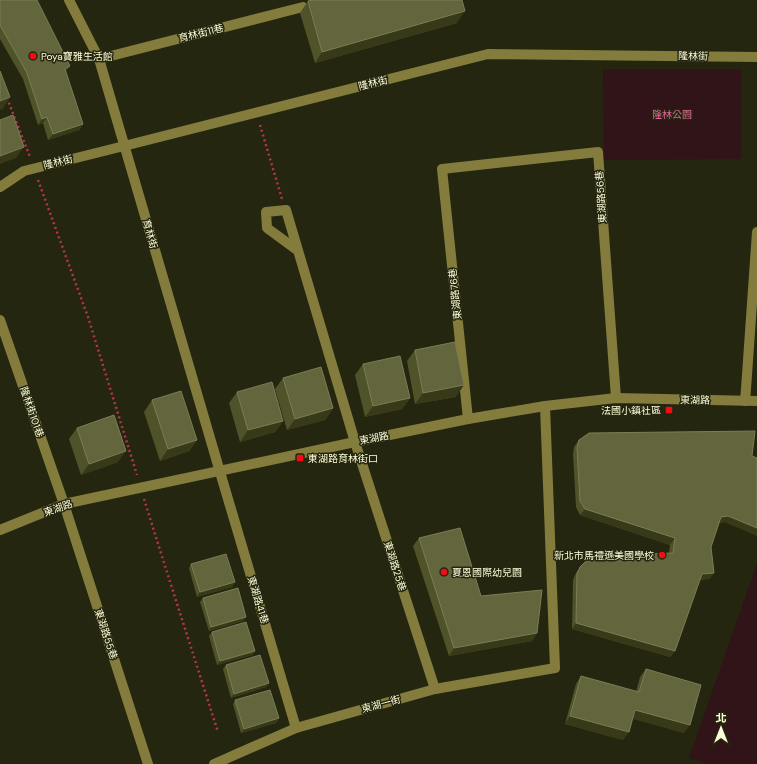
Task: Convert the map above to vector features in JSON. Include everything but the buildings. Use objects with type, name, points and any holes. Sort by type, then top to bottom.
[{"type":"street","name":"育林街","points":[[69,0],[99,59],[220,472]]},
{"type":"street","name":"育林街11巷","points":[[99,59],[303,7]]},
{"type":"street","name":"隆林街","points":[[0,187],[24,171],[34,168],[488,54],[757,57]]},
{"type":"street","name":"東湖路56巷","points":[[442,169],[598,152],[616,398]]},
{"type":"street","name":"東湖路76巷","points":[[442,169],[468,419]]},
{"type":"street","name":"東湖路25巷","points":[[286,210],[355,442],[435,689]]},
{"type":"street","points":[[286,210],[266,212],[267,228],[297,250]]},
{"type":"street","points":[[745,401],[757,232]]},
{"type":"street","name":"隆林街101巷","points":[[0,320],[64,504]]},
{"type":"street","name":"東湖路","points":[[0,530],[64,504],[468,419],[545,406],[616,398],[757,401]]},
{"type":"street","name":"東湖一街","points":[[214,764],[296,728],[435,689],[555,668],[545,406]]},
{"type":"street","name":"東湖路41巷","points":[[220,472],[296,728]]},
{"type":"street","name":"東湖路55巷","points":[[64,504],[148,764]]},
{"type":"path","points":[[6,96],[9,100],[88,317],[167,574],[218,732]]},
{"type":"path","points":[[256,113],[286,210]]},
{"type":"green space","name":"隆林公園","points":[[603,69],[741,69],[741,159],[604,160]]},
{"type":"green space","points":[[757,563],[757,764],[706,764],[689,758]]},
{"type":"place","name":"Poya寶雅生活館","points":[[33,56]]},
{"type":"place","name":"法國小鎮社區","points":[[669,410]]},
{"type":"place","name":"東湖路育林街口","points":[[300,458]]},
{"type":"place","name":"新北市馬禮遜美國學校","points":[[662,555]]},
{"type":"place","name":"夏恩國際幼兒園","points":[[444,572]]}]
